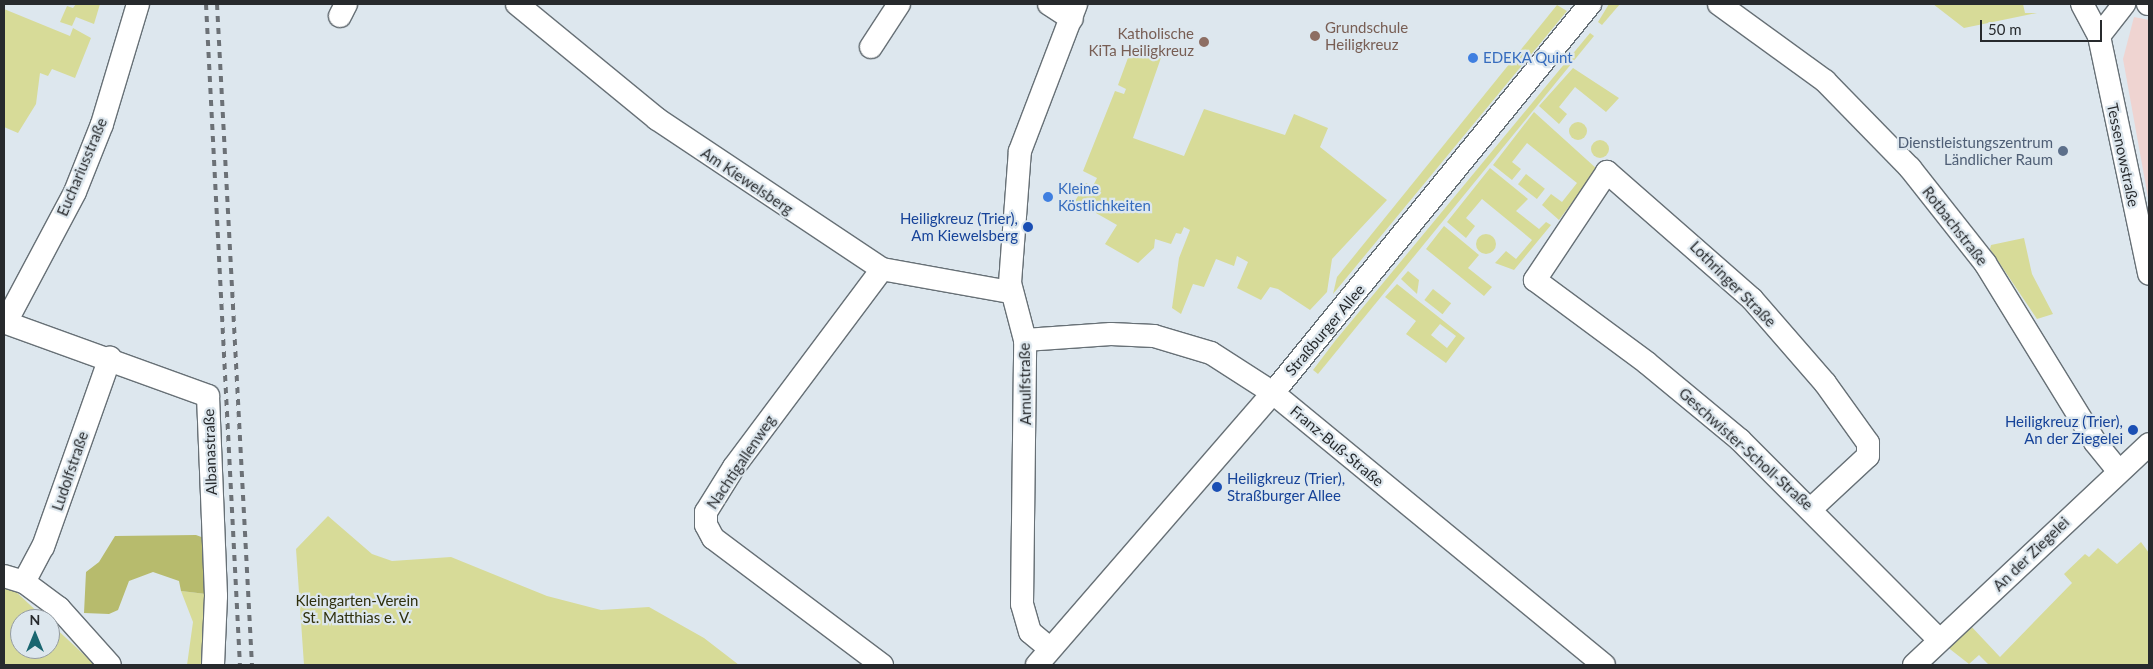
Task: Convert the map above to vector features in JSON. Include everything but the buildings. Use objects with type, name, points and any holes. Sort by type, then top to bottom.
[{"type":"street","name":"Euchariusstraße","points":[[5,322],[75,192],[102,124],[138,4]]},
{"type":"street","name":"Am Kiewelsberg","points":[[517,4],[657,119],[882,269],[1010,292]]},
{"type":"street","points":[[871,47],[899,4]]},
{"type":"street","points":[[1049,4],[1074,11]]},
{"type":"street","name":"Straßburger Allee","points":[[1043,656],[1273,393],[1590,4]]},
{"type":"street","name":"Rotbachstraße","points":[[1719,4],[1825,81],[1910,168],[1985,263],[2095,442],[2119,472]]},
{"type":"street","points":[[2099,36],[2124,4]]},
{"type":"street","name":"Tessenowstraße","points":[[2085,7],[2099,36],[2149,274]]},
{"type":"street","name":"Arnulfstraße","points":[[1043,656],[1030,632],[1022,604],[1026,340],[1010,292],[1020,151],[1074,11]]},
{"type":"street","name":"Lothringer Straße","points":[[1535,280],[1608,172],[1752,299],[1825,383],[1868,443],[1868,456],[1812,508]]},
{"type":"street","name":"Nachtigallenweg","points":[[882,269],[734,467],[706,512],[706,525],[713,538],[882,665]]},
{"type":"street","name":"Geschwister-Scholl-Straße","points":[[1535,280],[1647,363],[1812,508],[1939,640]]},
{"type":"street","name":"Albanastraße","points":[[5,322],[110,358],[208,396],[216,596],[213,665]]},
{"type":"street","name":"Franz-Buß-Straße","points":[[1026,340],[1111,334],[1176,341],[1211,353],[1273,393],[1604,665]]},
{"type":"street","name":"Ludolfstraße","points":[[14,579],[43,547],[110,358]]},
{"type":"street","name":"An der Ziegelei","points":[[1914,665],[2149,444]]},
{"type":"street","points":[[14,579],[58,608],[110,665]]},
{"type":"street","points":[[1026,665],[1043,656]]},
{"type":"shaded area","points":[[2134,17],[2149,20],[2149,203],[2123,59]]},
{"type":"green space","points":[[76,4],[100,4],[94,24],[76,17],[72,26],[60,22],[67,6],[73,8]]},
{"type":"green space","points":[[1609,4],[1620,4],[1602,25],[1598,22]]},
{"type":"green space","points":[[1933,4],[2023,4],[2025,13],[2037,13],[1964,28]]},
{"type":"green space","points":[[1557,5],[1567,11],[1333,294],[1337,277]]},
{"type":"green space","points":[[4,9],[70,36],[73,28],[91,38],[75,78],[52,69],[48,76],[40,73],[36,104],[18,133],[4,127]]},
{"type":"green space","points":[[1590,33],[1594,36],[1318,374],[1313,370],[1335,341]]},
{"type":"green space","points":[[1132,47],[1163,52],[1133,138],[1184,156],[1204,109],[1285,135],[1294,114],[1328,128],[1320,147],[1387,200],[1332,259],[1327,292],[1310,310],[1278,289],[1270,287],[1261,300],[1237,288],[1248,262],[1237,256],[1234,266],[1216,259],[1204,287],[1193,284],[1181,314],[1172,308],[1179,258],[1190,230],[1184,227],[1181,234],[1176,233],[1171,244],[1155,239],[1154,248],[1138,263],[1105,244],[1117,225],[1075,201],[1086,183],[1093,186],[1097,178],[1083,171],[1115,91],[1124,94],[1126,89],[1118,85]]},
{"type":"green space","points":[[1573,68],[1619,98],[1606,112],[1575,87],[1559,107],[1567,114],[1559,124],[1539,106]]},
{"type":"green space","points":[[1534,112],[1597,169],[1559,220],[1542,205],[1551,194],[1562,202],[1577,183],[1527,143],[1512,162],[1521,169],[1512,180],[1493,165]]},
{"type":"green space","points":[[1574,122],[1582,122],[1587,127],[1585,138],[1574,140],[1569,135],[1569,127]]},
{"type":"green space","points":[[1600,140],[1606,143],[1609,149],[1606,155],[1600,158],[1594,155],[1591,149],[1594,143]]},
{"type":"green space","points":[[1490,168],[1528,199],[1516,211],[1539,229],[1546,222],[1551,225],[1514,270],[1495,263],[1506,251],[1516,259],[1532,240],[1482,199],[1466,218],[1475,226],[1466,238],[1447,222]]},
{"type":"green space","points":[[1526,174],[1545,189],[1537,199],[1518,184]]},
{"type":"green space","points":[[1444,226],[1479,255],[1468,268],[1492,287],[1484,296],[1426,249]]},
{"type":"green space","points":[[1486,234],[1493,237],[1496,244],[1493,251],[1486,254],[1479,251],[1476,244],[1479,237]]},
{"type":"green space","points":[[2024,238],[2032,274],[2053,314],[2037,319],[1990,249],[1991,245]]},
{"type":"green space","points":[[1408,271],[1419,280],[1417,294],[1401,279]]},
{"type":"green space","points":[[1397,284],[1465,338],[1446,363],[1406,334],[1416,321],[1385,297]],"holes":[[[1440,324],[1456,336],[1447,348],[1431,335]]]},
{"type":"green space","points":[[1433,289],[1451,303],[1443,314],[1424,300]]},
{"type":"green space","name":"Kleingarten-Verein St. Matthias e. V.","points":[[328,516],[372,554],[392,561],[451,557],[547,596],[601,610],[649,607],[704,638],[739,665],[304,665],[296,549]]},
{"type":"green space","points":[[196,535],[204,538],[206,594],[181,591],[179,581],[153,572],[129,581],[118,610],[109,614],[84,613],[86,572],[99,562],[115,536]]},
{"type":"green space","points":[[2141,542],[2149,553],[2149,665],[1989,665],[1979,655],[1969,664],[1946,646],[1969,624],[2000,657],[2072,583],[2064,574],[2085,554],[2089,557],[2098,548],[2117,564]]},
{"type":"green space","points":[[4,587],[12,588],[34,609],[10,609],[10,659],[60,659],[60,632],[95,665],[4,665]]},
{"type":"green space","points":[[181,591],[206,594],[209,665],[187,665],[193,622]]},
{"type":"railway","points":[[206,4],[240,665]]},
{"type":"railway","points":[[217,4],[252,665]]},
{"type":"place","name":"Grundschule Heiligkreuz","points":[[1315,36]]},
{"type":"place","name":"Katholische KiTa Heiligkreuz","points":[[1204,42]]},
{"type":"place","name":"EDEKA Quint","points":[[1473,58]]},
{"type":"place","name":"Dienstleistungszentrum Ländlicher Raum","points":[[2063,151]]},
{"type":"place","name":"Kleine Köstlichkeiten","points":[[1048,197]]},
{"type":"place","name":"Heiligkreuz (Trier), Am Kiewelsberg","points":[[1028,227]]},
{"type":"place","name":"Heiligkreuz (Trier), An der Ziegelei","points":[[2133,430]]},
{"type":"place","name":"Heiligkreuz (Trier), Straßburger Allee","points":[[1217,487]]}]
